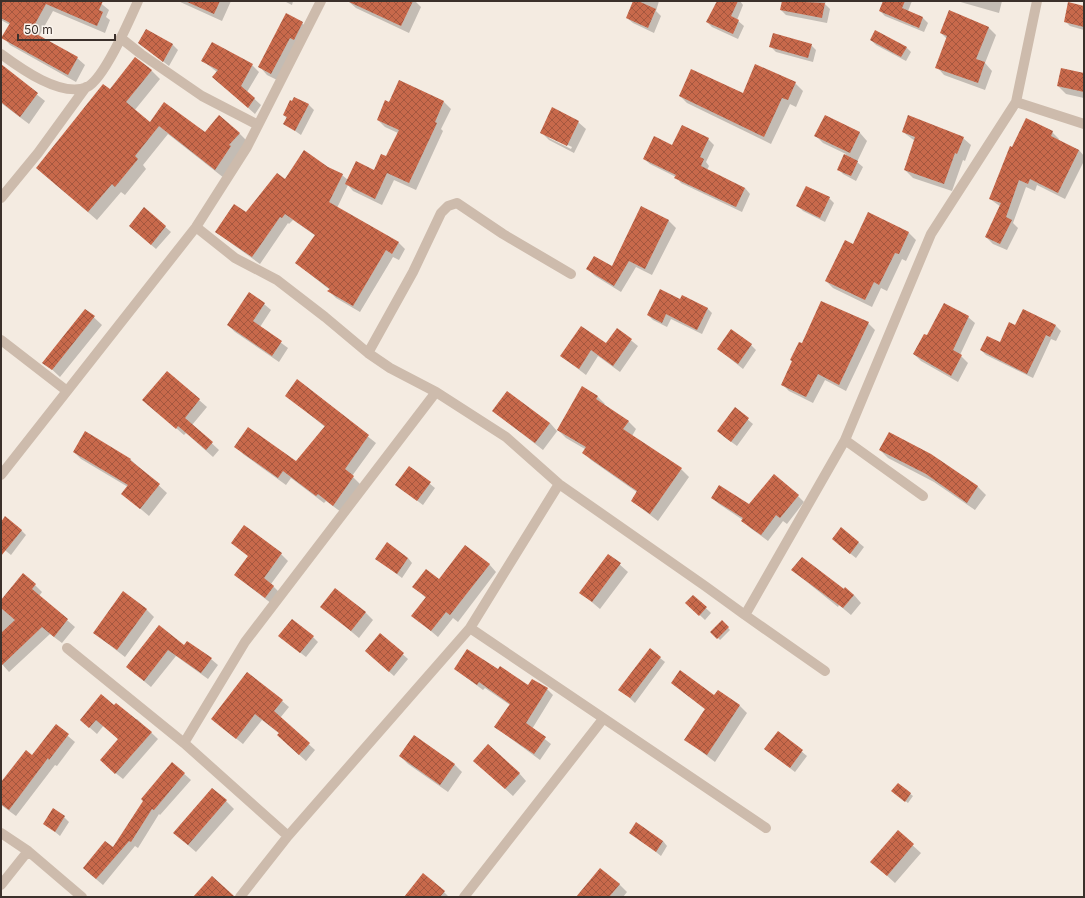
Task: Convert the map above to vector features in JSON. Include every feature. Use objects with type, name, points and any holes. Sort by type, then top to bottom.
[{"type":"street","points":[[1,198],[38,153],[86,87],[95,80],[122,39],[138,1]]},
{"type":"street","points":[[1,475],[196,227],[247,146],[321,1]]},
{"type":"street","points":[[745,615],[845,440],[931,234],[1016,102],[1037,1]]},
{"type":"street","points":[[122,39],[202,96],[258,125]]},
{"type":"street","points":[[1,54],[34,77],[72,89],[86,87]]},
{"type":"street","points":[[1016,102],[1084,124]]},
{"type":"street","points":[[368,353],[413,272],[441,213],[448,206],[456,203],[503,234],[571,274]]},
{"type":"street","points":[[196,227],[235,258],[277,280],[368,353],[390,368],[436,392],[506,437],[559,484],[824,671]]},
{"type":"street","points":[[1,340],[67,391]]},
{"type":"street","points":[[184,743],[245,642],[436,392]]},
{"type":"street","points":[[845,440],[922,496]]},
{"type":"street","points":[[240,897],[288,836],[470,628],[559,484]]},
{"type":"street","points":[[470,628],[602,719],[766,828]]},
{"type":"street","points":[[68,648],[184,743],[288,836]]},
{"type":"street","points":[[464,897],[602,719]]},
{"type":"street","points":[[1,833],[28,851],[82,897]]},
{"type":"street","points":[[1,885],[28,851]]},
{"type":"building","points":[[1,1],[103,1],[99,10],[103,12],[97,26],[46,4],[31,31],[78,57],[68,75],[1,38],[10,23],[1,18]]},
{"type":"building","points":[[185,1],[220,1],[214,14]]},
{"type":"building","points":[[347,1],[413,1],[401,26]]},
{"type":"building","points":[[633,1],[638,1],[656,9],[648,28],[626,18]]},
{"type":"building","points":[[717,1],[738,1],[731,16],[739,20],[733,34],[706,22]]},
{"type":"building","points":[[782,1],[825,3],[822,18],[780,10]]},
{"type":"building","points":[[883,1],[905,1],[902,8],[923,17],[919,28],[879,11]]},
{"type":"building","points":[[1068,2],[1084,6],[1084,27],[1064,22]]},
{"type":"building","points":[[949,10],[989,27],[976,59],[985,62],[978,83],[935,68],[947,36],[940,33]]},
{"type":"building","points":[[286,13],[303,22],[294,40],[290,38],[271,74],[258,67]]},
{"type":"building","points":[[146,29],[173,44],[163,62],[138,43]]},
{"type":"building","points":[[875,30],[907,47],[901,57],[870,40]]},
{"type":"building","points":[[773,33],[812,44],[808,58],[769,47]]},
{"type":"building","points":[[212,42],[253,64],[241,86],[255,98],[248,108],[212,77],[218,70],[201,61]]},
{"type":"building","points":[[135,57],[152,70],[126,102],[150,122],[164,102],[205,132],[219,115],[240,133],[229,145],[231,146],[215,170],[159,126],[135,156],[138,159],[115,187],[112,184],[88,212],[36,168],[103,84],[110,89]]},
{"type":"building","points":[[1,64],[38,93],[20,117],[1,102]]},
{"type":"building","points":[[755,64],[796,82],[788,100],[782,98],[764,137],[679,96],[691,69],[743,93]]},
{"type":"building","points":[[1061,68],[1084,73],[1084,92],[1057,86]]},
{"type":"building","points":[[399,80],[444,101],[435,122],[437,123],[409,183],[387,173],[375,199],[345,184],[356,161],[374,170],[381,154],[386,156],[399,130],[377,120],[385,100],[389,102]]},
{"type":"building","points":[[294,97],[309,104],[295,131],[283,124],[287,117],[283,115],[290,100],[292,101]]},
{"type":"building","points":[[552,107],[579,121],[567,146],[540,133]]},
{"type":"building","points":[[825,115],[860,132],[850,153],[814,136]]},
{"type":"building","points":[[908,115],[964,137],[957,154],[955,153],[944,184],[904,170],[915,137],[902,132]]},
{"type":"building","points":[[1026,118],[1053,131],[1051,136],[1079,150],[1058,193],[1030,179],[1028,184],[1019,180],[1006,217],[1012,220],[1000,244],[985,237],[1001,203],[989,199],[1010,146],[1012,147]]},
{"type":"building","points":[[682,125],[709,138],[700,157],[704,159],[701,166],[745,188],[736,207],[674,178],[676,175],[643,159],[654,136],[672,145]]},
{"type":"building","points":[[304,150],[328,167],[343,174],[329,202],[399,242],[392,254],[386,250],[353,306],[327,291],[330,289],[295,263],[315,235],[285,214],[282,218],[280,217],[252,257],[215,232],[234,204],[246,212],[277,173],[285,179]]},
{"type":"building","points":[[844,154],[858,161],[851,176],[837,170]]},
{"type":"building","points":[[806,186],[830,197],[820,218],[796,206]]},
{"type":"building","points":[[641,206],[669,220],[645,269],[629,261],[614,286],[586,269],[594,256],[612,266]]},
{"type":"building","points":[[144,207],[166,226],[151,245],[129,226]]},
{"type":"building","points":[[868,212],[909,232],[899,254],[895,253],[879,285],[874,282],[865,300],[825,281],[845,240],[853,244]]},
{"type":"building","points":[[660,289],[680,299],[682,295],[708,308],[697,330],[666,314],[662,323],[647,315]]},
{"type":"building","points":[[249,292],[265,303],[253,321],[282,341],[272,356],[227,325]]},
{"type":"building","points":[[821,301],[869,322],[839,385],[818,374],[806,397],[781,385],[792,361],[790,360],[799,342],[802,343]]},
{"type":"building","points":[[944,303],[969,316],[953,350],[962,355],[951,376],[913,354],[924,334],[927,335]]},
{"type":"building","points":[[85,309],[95,316],[52,370],[42,363]]},
{"type":"building","points":[[1023,309],[1056,325],[1050,337],[1046,335],[1027,374],[980,350],[987,336],[1000,342],[1009,322],[1015,325]]},
{"type":"building","points":[[581,326],[606,343],[617,328],[632,339],[613,366],[591,350],[579,369],[560,356]]},
{"type":"building","points":[[731,329],[752,344],[738,364],[717,349]]},
{"type":"building","points":[[167,371],[200,399],[185,418],[213,442],[206,450],[178,426],[176,429],[142,400]]},
{"type":"building","points":[[297,379],[369,435],[345,469],[354,476],[333,506],[318,494],[316,496],[283,471],[278,478],[234,447],[248,427],[296,461],[325,426],[285,396]]},
{"type":"building","points":[[582,386],[598,396],[596,399],[629,421],[623,429],[682,468],[650,514],[631,501],[637,491],[582,453],[586,447],[557,430]]},
{"type":"building","points":[[507,391],[550,423],[535,443],[492,411]]},
{"type":"building","points":[[735,407],[749,418],[731,442],[717,431]]},
{"type":"building","points":[[85,431],[131,459],[130,460],[160,484],[140,509],[121,494],[128,485],[73,452]]},
{"type":"building","points":[[889,432],[931,454],[978,486],[967,503],[926,474],[879,450]]},
{"type":"building","points":[[409,466],[431,482],[417,501],[395,485]]},
{"type":"building","points":[[774,474],[799,495],[780,518],[776,515],[761,535],[741,521],[743,518],[711,498],[719,485],[749,504]]},
{"type":"building","points":[[5,516],[22,530],[1,556],[1,522]]},
{"type":"building","points":[[244,525],[282,553],[264,578],[274,586],[265,598],[234,575],[248,556],[231,543]]},
{"type":"building","points":[[841,527],[859,542],[850,554],[832,539]]},
{"type":"building","points":[[387,542],[408,558],[397,574],[375,559]]},
{"type":"building","points":[[465,545],[490,564],[450,615],[446,612],[431,631],[411,616],[426,597],[412,587],[426,569],[439,579]]},
{"type":"building","points":[[608,554],[621,563],[592,602],[579,593]]},
{"type":"building","points":[[802,557],[854,595],[843,608],[791,570]]},
{"type":"building","points":[[23,573],[36,584],[32,589],[68,619],[54,637],[42,627],[1,666],[1,633],[15,620],[1,608],[1,600]]},
{"type":"building","points":[[335,588],[366,612],[351,631],[320,607]]},
{"type":"building","points":[[123,591],[147,609],[117,650],[93,633]]},
{"type":"building","points":[[693,595],[707,607],[699,616],[685,603]]},
{"type":"building","points":[[292,619],[314,636],[300,653],[278,636]]},
{"type":"building","points":[[722,620],[729,627],[717,639],[710,632]]},
{"type":"building","points":[[159,625],[184,645],[187,641],[212,658],[201,673],[168,650],[144,681],[126,667]]},
{"type":"building","points":[[380,633],[404,653],[389,672],[365,651]]},
{"type":"building","points":[[650,648],[661,657],[630,698],[618,690]]},
{"type":"building","points":[[467,649],[498,669],[500,666],[528,685],[532,679],[548,688],[526,723],[546,737],[534,754],[494,727],[510,704],[479,682],[477,685],[454,669]]},
{"type":"building","points":[[680,670],[714,695],[718,690],[740,705],[707,755],[684,740],[705,709],[671,683]]},
{"type":"building","points":[[247,672],[283,700],[274,711],[310,743],[299,755],[277,735],[279,733],[255,714],[236,739],[211,719]]},
{"type":"building","points":[[101,694],[114,705],[116,703],[152,732],[115,774],[100,760],[118,739],[96,720],[89,728],[80,720]]},
{"type":"building","points":[[56,724],[69,734],[49,760],[48,758],[9,810],[1,804],[1,782],[26,750],[32,755]]},
{"type":"building","points":[[778,731],[803,750],[790,768],[764,749]]},
{"type":"building","points":[[414,735],[455,764],[440,785],[399,756]]},
{"type":"building","points":[[488,744],[520,773],[505,789],[473,761]]},
{"type":"building","points":[[172,762],[185,773],[154,810],[152,809],[131,842],[129,841],[96,879],[83,868],[105,841],[113,847],[143,801],[141,799]]},
{"type":"building","points":[[898,783],[911,793],[905,802],[891,791]]},
{"type":"building","points":[[212,788],[227,800],[188,845],[173,833]]},
{"type":"building","points":[[53,808],[65,816],[55,832],[43,824]]},
{"type":"building","points":[[636,822],[663,841],[656,852],[629,833]]},
{"type":"building","points":[[898,830],[914,844],[887,876],[870,862]]},
{"type":"building","points":[[600,868],[620,884],[609,897],[576,897]]},
{"type":"building","points":[[423,873],[445,891],[440,897],[404,897]]},
{"type":"building","points":[[212,876],[234,896],[234,897],[193,897]]}]
